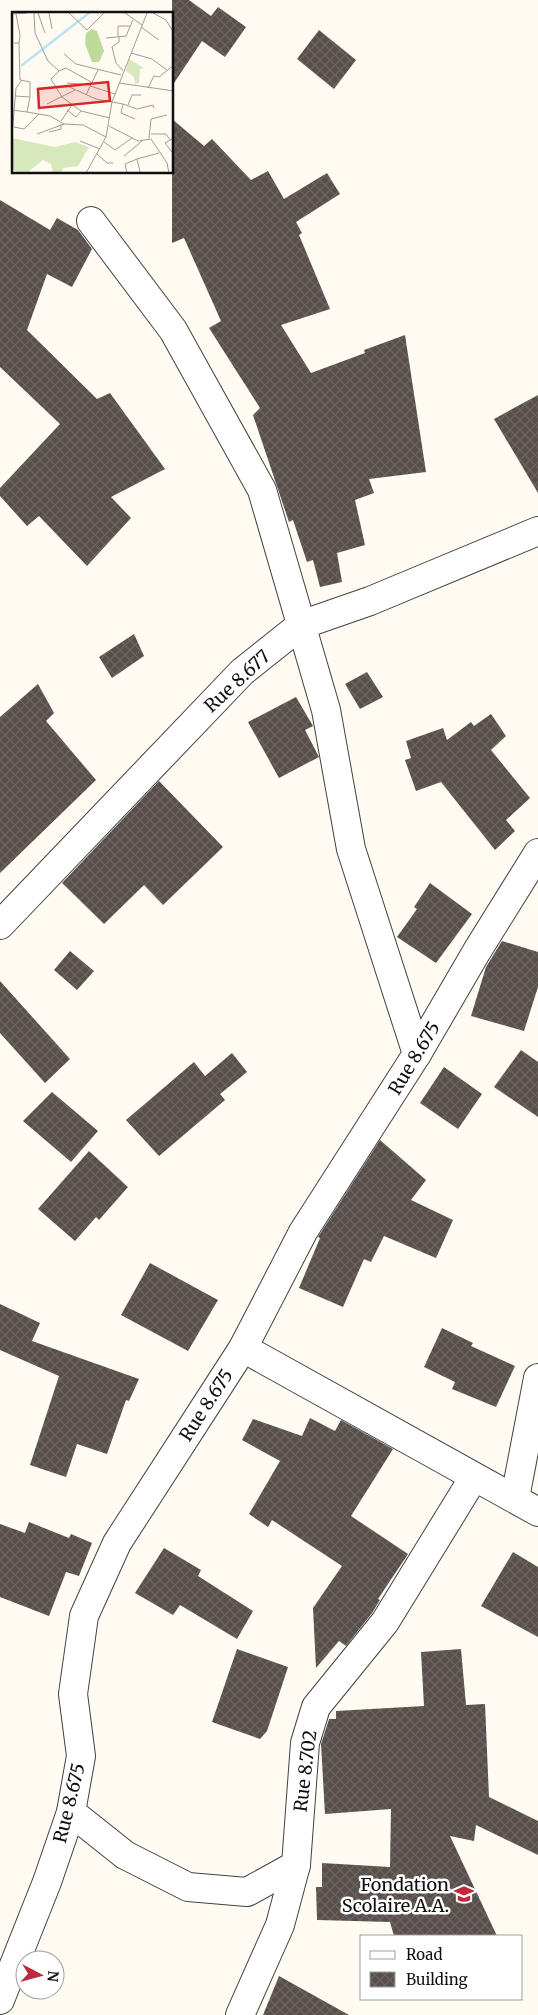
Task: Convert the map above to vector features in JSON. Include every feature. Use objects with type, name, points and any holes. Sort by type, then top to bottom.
[{"type":"street","points":[[91,221],[173,330],[262,490],[326,710],[351,849],[417,1054]]},
{"type":"street","name":"Rue 8.677","points":[[3,915],[242,672],[301,625],[370,601],[538,531]]},
{"type":"street","name":"Rue 8.675","points":[[0,2000],[47,1882],[71,1812],[81,1756],[72,1694],[84,1616],[117,1543],[243,1348],[303,1232],[417,1054],[477,951],[538,854]]},
{"type":"street","points":[[243,1348],[527,1505],[538,1378]]},
{"type":"street","name":"Rue 8.702","points":[[240,2015],[280,1925],[296,1865],[305,1744],[316,1707],[385,1622],[474,1477]]},
{"type":"street","points":[[71,1812],[125,1855],[188,1887],[248,1892],[296,1865]]},
{"type":"building","points":[[172,0],[189,0],[211,16],[218,7],[246,27],[225,57],[202,41],[174,83],[174,12],[172,12]]},
{"type":"building","points":[[319,30],[356,60],[334,89],[297,59]]},
{"type":"building","points":[[174,121],[204,146],[212,139],[251,180],[268,171],[284,199],[327,173],[340,194],[296,222],[302,233],[299,235],[330,309],[281,325],[311,373],[365,353],[364,350],[405,335],[426,472],[369,479],[374,493],[355,500],[365,545],[337,553],[342,582],[320,587],[313,560],[307,562],[293,520],[289,522],[253,415],[260,408],[209,328],[221,321],[184,238],[172,243]]},
{"type":"building","points":[[0,200],[50,230],[57,218],[78,230],[92,249],[72,287],[47,274],[27,330],[97,399],[110,393],[165,469],[111,497],[131,518],[87,566],[39,516],[27,526],[0,496],[0,488],[60,424],[0,367]]},
{"type":"building","points":[[538,395],[538,493],[494,419]]},
{"type":"building","points":[[134,634],[144,656],[112,678],[99,657]]},
{"type":"building","points":[[367,672],[383,697],[360,709],[345,684]]},
{"type":"building","points":[[38,684],[54,713],[46,721],[96,780],[0,873],[0,717]]},
{"type":"building","points":[[296,697],[313,726],[305,730],[319,757],[279,778],[248,722]]},
{"type":"building","points":[[491,714],[506,736],[491,750],[530,798],[506,820],[515,831],[495,850],[441,782],[416,791],[405,760],[411,758],[406,741],[443,728],[447,740],[471,722],[474,726]]},
{"type":"building","points":[[159,781],[223,847],[163,905],[144,885],[104,924],[62,883]]},
{"type":"building","points":[[430,883],[472,914],[436,963],[397,937],[417,909],[414,907]]},
{"type":"building","points":[[502,941],[538,952],[538,987],[524,1031],[471,1016],[486,967]]},
{"type":"building","points":[[70,951],[94,971],[77,990],[54,970]]},
{"type":"building","points":[[0,981],[70,1059],[45,1083],[0,1033]]},
{"type":"building","points":[[521,1050],[538,1062],[538,1117],[494,1087]]},
{"type":"building","points":[[232,1053],[247,1072],[220,1094],[225,1100],[159,1156],[126,1120],[194,1062],[205,1076]]},
{"type":"building","points":[[444,1067],[482,1094],[458,1129],[420,1103]]},
{"type":"building","points":[[52,1092],[98,1131],[71,1162],[23,1121]]},
{"type":"building","points":[[380,1140],[426,1180],[411,1200],[453,1220],[436,1258],[384,1236],[371,1262],[364,1259],[343,1307],[299,1288],[320,1238],[318,1237]]},
{"type":"building","points":[[89,1151],[128,1187],[99,1220],[96,1217],[75,1241],[38,1209]]},
{"type":"building","points":[[150,1263],[218,1300],[188,1351],[121,1315]]},
{"type":"building","points":[[0,1304],[40,1323],[32,1341],[139,1379],[129,1401],[126,1400],[107,1454],[77,1444],[66,1477],[30,1465],[59,1376],[0,1350]]},
{"type":"building","points":[[442,1328],[473,1343],[471,1346],[515,1366],[496,1407],[452,1389],[455,1382],[424,1367]]},
{"type":"building","points":[[310,1418],[335,1431],[341,1420],[393,1449],[351,1516],[408,1554],[378,1599],[380,1600],[372,1613],[346,1646],[339,1641],[316,1668],[313,1608],[342,1566],[272,1520],[268,1527],[249,1514],[280,1461],[242,1440],[253,1419],[302,1436]]},
{"type":"building","points":[[29,1522],[69,1538],[71,1534],[92,1543],[79,1576],[66,1572],[49,1616],[0,1597],[0,1524],[25,1533]]},
{"type":"building","points":[[164,1548],[201,1570],[198,1576],[253,1611],[237,1639],[180,1605],[173,1615],[135,1593]]},
{"type":"building","points":[[513,1552],[538,1567],[538,1637],[481,1606]]},
{"type":"building","points":[[237,1649],[288,1667],[267,1731],[260,1739],[212,1722]]},
{"type":"building","points":[[461,1649],[466,1705],[485,1704],[489,1797],[538,1821],[538,1855],[476,1825],[474,1841],[450,1836],[497,1935],[394,1935],[390,1922],[317,1920],[316,1887],[322,1887],[322,1863],[390,1867],[391,1809],[325,1814],[321,1744],[329,1719],[336,1719],[336,1711],[424,1706],[421,1652]]},
{"type":"building","points":[[279,1976],[349,2015],[263,2015]]},
{"type":"place","name":"Fondation Scolaire A.A.","points":[[464,1894]]}]
